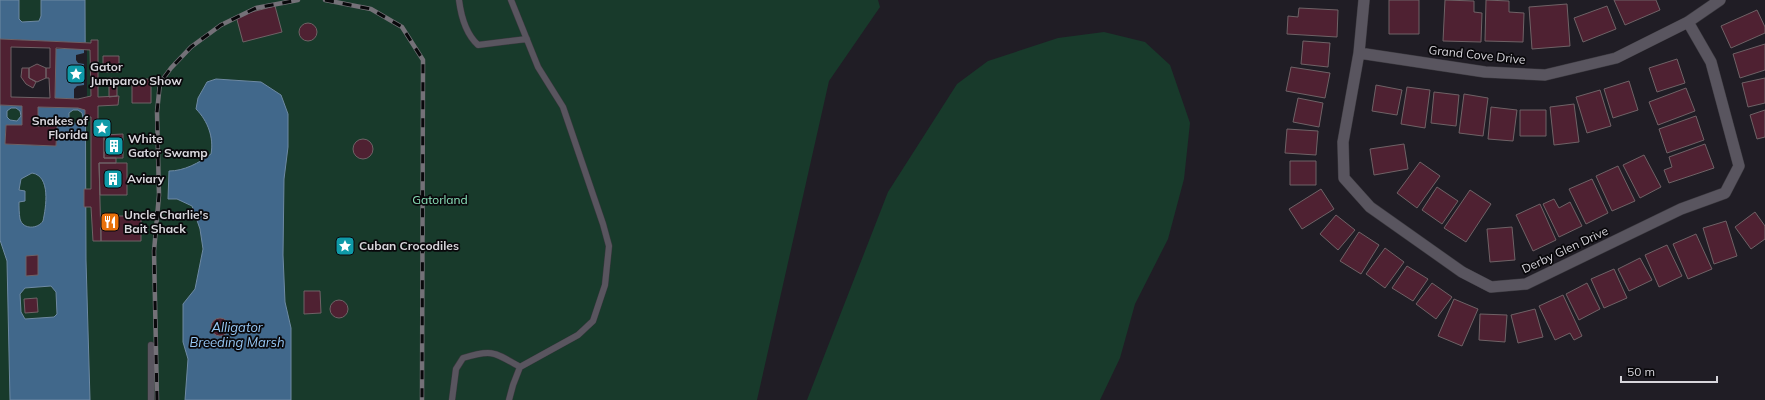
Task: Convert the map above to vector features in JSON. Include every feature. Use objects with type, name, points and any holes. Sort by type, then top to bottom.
[{"type":"street","name":"Derby Glen Drive","points":[[1364,0],[1359,53],[1343,142],[1344,178],[1370,208],[1462,272],[1491,287],[1526,284],[1681,209],[1725,193],[1739,166],[1711,62],[1688,22]]},
{"type":"street","name":"Grand Cove Drive","points":[[1359,53],[1485,72],[1545,75],[1616,58],[1688,22],[1720,0]]},
{"type":"lane","points":[[459,0],[461,12],[471,38],[478,45],[527,39]]},
{"type":"lane","points":[[509,400],[512,385],[520,367],[578,335],[593,320],[605,285],[609,246],[596,201],[563,107],[538,67],[511,0]]},
{"type":"lane","points":[[150,344],[151,400]]},
{"type":"lane","points":[[452,400],[456,369],[463,358],[483,352],[497,354],[520,367]]},
{"type":"green space","name":"Gatorland","points":[[0,0],[878,0],[880,7],[829,81],[757,400],[0,400]]},
{"type":"green space","points":[[1104,32],[1145,42],[1170,65],[1190,123],[1184,179],[1168,239],[1135,304],[1120,358],[1100,400],[807,400],[888,192],[957,84],[988,61],[1058,38]]},
{"type":"water","points":[[0,0],[19,0],[19,19],[22,22],[39,21],[41,16],[41,0],[85,0],[86,260],[90,400],[10,400],[7,261],[0,240]],"holes":[[[11,108],[16,108],[20,111],[21,116],[17,121],[10,120],[7,117],[7,111]],[[73,110],[78,110],[82,113],[83,118],[79,123],[72,123],[69,119],[69,113]],[[32,173],[38,175],[45,186],[46,200],[43,221],[38,226],[27,227],[20,219],[19,202],[25,201],[25,191],[19,190],[21,179]],[[51,286],[56,292],[57,314],[54,317],[25,319],[21,312],[20,294],[25,288]]]},
{"type":"water","name":"Alligator Breeding Marsh","points":[[216,79],[261,82],[281,95],[288,114],[288,147],[284,179],[283,255],[285,302],[291,328],[291,400],[185,400],[188,359],[183,342],[183,304],[195,289],[203,249],[200,229],[192,206],[177,199],[168,199],[169,171],[180,170],[191,166],[211,154],[212,142],[207,124],[196,109],[198,98],[207,82]]},
{"type":"pier","points":[[0,39],[87,43],[87,97],[78,108],[38,107],[38,126],[57,126],[56,146],[5,144],[6,125],[22,125],[22,106],[0,105]],"holes":[[[56,49],[84,49],[84,53],[76,55],[76,60],[78,63],[84,64],[84,72],[71,72],[68,74],[70,77],[84,76],[84,85],[77,86],[74,89],[74,99],[55,98]]]},
{"type":"building","points":[[1389,0],[1419,0],[1419,34],[1389,34]]},
{"type":"building","points":[[1445,0],[1474,1],[1474,12],[1482,13],[1481,42],[1443,41]]},
{"type":"building","points":[[1486,0],[1509,1],[1509,12],[1524,13],[1523,42],[1485,41]]},
{"type":"building","points":[[1614,0],[1656,0],[1660,10],[1625,25]]},
{"type":"building","points":[[1567,4],[1570,46],[1532,49],[1529,7]]},
{"type":"building","points":[[275,6],[282,32],[243,42],[236,16]]},
{"type":"building","points":[[1607,6],[1616,29],[1583,42],[1574,18]]},
{"type":"building","points":[[1299,8],[1338,10],[1337,37],[1287,34],[1288,16],[1298,17]]},
{"type":"building","points":[[1757,10],[1765,27],[1765,33],[1731,48],[1721,26]]},
{"type":"building","points":[[304,23],[312,23],[317,28],[315,39],[312,41],[304,41],[299,36],[299,28]]},
{"type":"building","points":[[0,39],[91,43],[91,40],[98,40],[98,97],[119,96],[118,105],[98,106],[98,120],[104,120],[104,158],[116,158],[116,163],[99,163],[101,241],[93,241],[91,207],[84,207],[84,189],[91,189],[91,117],[85,117],[85,110],[78,108],[38,107],[38,126],[57,126],[56,146],[5,144],[6,125],[22,125],[22,106],[0,105]],"holes":[[[11,47],[50,48],[50,68],[46,68],[46,78],[49,78],[50,98],[11,97]],[[56,48],[90,50],[91,96],[78,99],[55,98]]]},
{"type":"building","points":[[1303,41],[1330,43],[1328,67],[1301,64]]},
{"type":"building","points":[[1765,44],[1765,70],[1740,78],[1733,54]]},
{"type":"building","points":[[103,56],[119,56],[119,72],[103,72]]},
{"type":"building","points":[[1677,59],[1685,83],[1657,92],[1649,68]]},
{"type":"building","points":[[37,64],[46,68],[46,78],[37,82],[29,78],[29,68]]},
{"type":"building","points":[[1291,67],[1330,73],[1325,98],[1286,91]]},
{"type":"building","points":[[22,68],[29,68],[29,78],[36,82],[33,88],[26,84],[21,77]]},
{"type":"building","points":[[109,78],[117,78],[117,96],[109,97]]},
{"type":"building","points":[[1765,78],[1765,103],[1748,107],[1742,83]]},
{"type":"building","points":[[132,79],[151,79],[151,103],[132,103]]},
{"type":"building","points":[[1629,81],[1638,110],[1613,118],[1604,89]]},
{"type":"building","points":[[1376,85],[1402,90],[1397,115],[1372,111]]},
{"type":"building","points":[[1407,87],[1430,90],[1425,128],[1401,124]]},
{"type":"building","points":[[1686,88],[1695,111],[1658,125],[1649,102]]},
{"type":"building","points":[[1600,90],[1611,126],[1587,133],[1576,97]]},
{"type":"building","points":[[1434,92],[1459,95],[1456,126],[1431,123]]},
{"type":"building","points":[[1464,94],[1488,98],[1483,136],[1459,133]]},
{"type":"building","points":[[1298,98],[1323,103],[1319,127],[1293,122]]},
{"type":"building","points":[[1574,104],[1579,142],[1554,145],[1550,107]]},
{"type":"building","points":[[1491,107],[1517,110],[1513,141],[1488,139]]},
{"type":"building","points":[[1520,110],[1546,110],[1546,136],[1520,136]]},
{"type":"building","points":[[1765,110],[1765,137],[1757,139],[1750,115]]},
{"type":"building","points":[[1696,116],[1704,140],[1667,153],[1659,129]]},
{"type":"building","points":[[1287,129],[1318,131],[1316,155],[1285,153]]},
{"type":"building","name":"White Gator Swamp","points":[[123,134],[123,158],[104,158],[104,135]]},
{"type":"building","points":[[359,139],[367,139],[373,145],[373,153],[367,159],[359,159],[353,153],[353,145]]},
{"type":"building","points":[[1404,144],[1408,169],[1374,175],[1370,149]]},
{"type":"building","points":[[1705,144],[1714,168],[1669,183],[1664,170],[1672,167],[1669,157]]},
{"type":"building","points":[[1644,155],[1661,187],[1640,198],[1623,165]]},
{"type":"building","points":[[1290,161],[1316,161],[1316,185],[1290,185]]},
{"type":"building","points":[[1420,162],[1440,176],[1417,208],[1397,193]]},
{"type":"building","name":"Aviary","points":[[99,163],[127,163],[127,195],[100,195]]},
{"type":"building","points":[[1618,166],[1635,201],[1612,211],[1596,176]]},
{"type":"building","points":[[1592,179],[1608,213],[1586,224],[1569,189]]},
{"type":"building","points":[[1437,187],[1458,201],[1442,224],[1422,210]]},
{"type":"building","points":[[1321,189],[1334,209],[1302,229],[1289,209]]},
{"type":"building","points":[[1470,190],[1491,204],[1466,242],[1444,228]]},
{"type":"building","points":[[1554,199],[1559,208],[1570,202],[1582,226],[1559,237],[1543,204]]},
{"type":"building","points":[[1540,204],[1556,240],[1533,251],[1516,215]]},
{"type":"building","points":[[1755,212],[1765,226],[1765,239],[1751,249],[1735,227]]},
{"type":"building","points":[[1336,215],[1355,230],[1338,250],[1320,234]]},
{"type":"building","points":[[101,216],[141,216],[141,241],[101,241]]},
{"type":"building","points":[[1726,221],[1737,256],[1714,264],[1703,228]]},
{"type":"building","points":[[1512,227],[1515,260],[1490,262],[1487,229]]},
{"type":"building","points":[[1359,232],[1379,245],[1361,274],[1340,261]]},
{"type":"building","points":[[1696,234],[1712,269],[1688,279],[1673,244]]},
{"type":"building","points":[[1667,245],[1682,276],[1659,287],[1645,255]]},
{"type":"building","points":[[1385,248],[1404,262],[1385,288],[1366,274]]},
{"type":"building","points":[[38,255],[38,275],[26,276],[26,256]]},
{"type":"building","points":[[1640,258],[1652,280],[1629,291],[1618,269]]},
{"type":"building","points":[[1407,266],[1428,279],[1413,301],[1392,288]]},
{"type":"building","points":[[1614,269],[1627,298],[1604,308],[1591,279]]},
{"type":"building","points":[[1432,283],[1452,297],[1436,319],[1416,304]]},
{"type":"building","points":[[1587,283],[1600,309],[1579,320],[1566,294]]},
{"type":"building","points":[[304,291],[320,291],[321,313],[304,314]]},
{"type":"building","points":[[1563,295],[1582,336],[1574,340],[1570,333],[1555,340],[1539,306]]},
{"type":"building","points":[[37,298],[38,312],[25,313],[24,299]]},
{"type":"building","points":[[1454,299],[1478,309],[1462,346],[1438,336]]},
{"type":"building","points":[[335,300],[343,300],[348,305],[346,316],[343,318],[335,318],[330,313],[330,305]]},
{"type":"building","points":[[1535,309],[1543,337],[1518,343],[1511,315]]},
{"type":"building","points":[[1480,314],[1507,315],[1505,342],[1479,340]]},
{"type":"building","points":[[220,318],[226,321],[229,327],[226,333],[220,336],[214,333],[211,327],[214,321]]},
{"type":"railway","points":[[157,400],[154,251],[159,195],[157,112],[160,83],[171,68],[191,47],[221,25],[256,8],[298,0]]},
{"type":"railway","points":[[325,0],[371,9],[402,27],[423,60],[422,400]]},
{"type":"place","name":"Gator Jumparoo Show","points":[[76,74]]},
{"type":"place","name":"Snakes of Florida","points":[[102,128]]},
{"type":"place","name":"White Gator Swamp","points":[[114,146]]},
{"type":"place","name":"Aviary","points":[[113,179]]},
{"type":"place","name":"Uncle Charlie's Bait Shack","points":[[110,222]]},
{"type":"place","name":"Cuban Crocodiles","points":[[345,246]]}]
